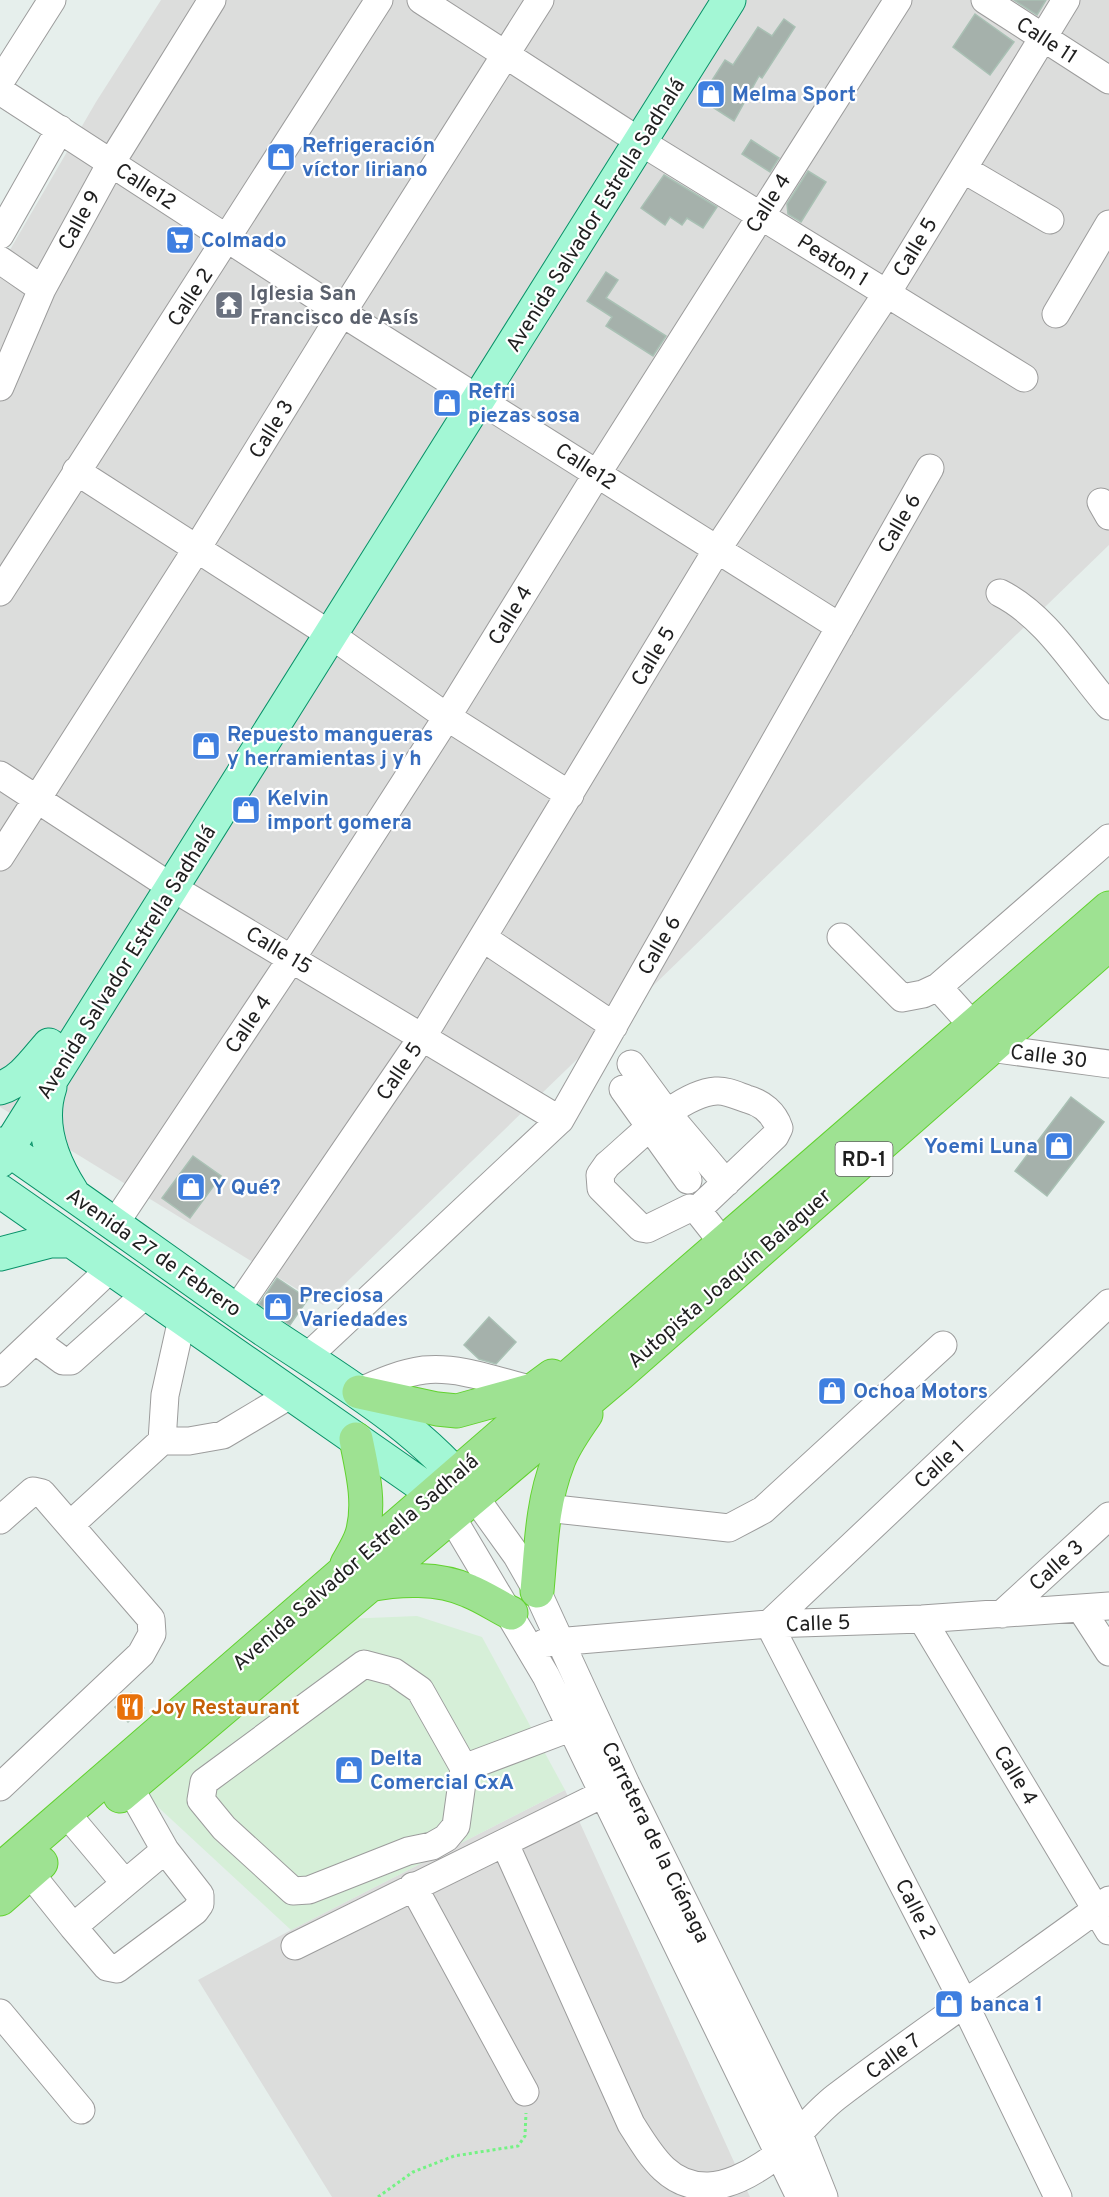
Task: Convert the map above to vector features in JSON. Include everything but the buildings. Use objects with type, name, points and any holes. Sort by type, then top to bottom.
[{"type":"highway","name":"Autopista Joaquín Balaguer","points":[[620,1374],[981,1037],[1109,908]]},
{"type":"highway","name":"Autopista Joaquín Balaguer","points":[[656,1301],[723,1243],[981,1037],[1103,956]]},
{"type":"highway","name":"Avenida Salvador Estrella Sadhalá","points":[[0,1899],[16,1866],[73,1821],[454,1494],[656,1301]]},
{"type":"highway","points":[[359,1392],[437,1409],[457,1411],[533,1390],[656,1301]]},
{"type":"highway","name":"Avenida Salvador Estrella Sadhalá","points":[[454,1494],[620,1374]]},
{"type":"highway","points":[[537,1591],[546,1508],[558,1459],[590,1408],[620,1374]]},
{"type":"highway","points":[[356,1439],[366,1484],[355,1579],[396,1579],[467,1589],[511,1613]]},
{"type":"highway","name":"Avenida Salvador Estrella Sadhalá","points":[[73,1821],[130,1788],[355,1579]]},
{"type":"main road","name":"Avenida Salvador Estrella Sadhalá","points":[[633,137],[707,0]]},
{"type":"main road","name":"Avenida Salvador Estrella Sadhalá","points":[[2,1144],[53,1058],[166,883],[633,137],[729,0]]},
{"type":"main road","points":[[0,1088],[8,1086],[24,1073],[53,1058]]},
{"type":"main road","points":[[53,1058],[45,1112],[47,1134],[62,1177],[74,1196]]},
{"type":"main road","name":"Avenida 27 de Febrero","points":[[2,1144],[236,1310],[359,1392],[454,1494]]},
{"type":"main road","name":"Avenida 27 de Febrero","points":[[0,1191],[290,1395],[356,1439],[454,1494]]},
{"type":"main road","points":[[0,1254],[50,1241],[71,1240]]},
{"type":"street","points":[[0,82],[52,0]]},
{"type":"street","name":"Calle 9","points":[[0,387],[42,289],[111,163],[212,0]]},
{"type":"street","name":"Calle 2","points":[[0,592],[379,0]]},
{"type":"street","name":"Peaton 1","points":[[421,0],[633,137],[1024,378]]},
{"type":"street","name":"Calle 3","points":[[0,857],[196,550],[342,313],[540,0]]},
{"type":"street","name":"Calle 4","points":[[114,1225],[292,958],[447,717],[597,474],[898,0]]},
{"type":"street","name":"Calle 11","points":[[985,0],[1109,80]]},
{"type":"street","name":"Calle 5","points":[[236,1310],[423,1036],[718,548],[887,293],[1066,0]]},
{"type":"street","name":"Calle12","points":[[0,91],[342,313],[473,393],[840,627]]},
{"type":"street","points":[[0,235],[60,129]]},
{"type":"street","points":[[963,169],[1050,220]]},
{"type":"street","points":[[1056,314],[1109,224]]},
{"type":"street","points":[[0,260],[42,289]]},
{"type":"street","name":"Calle 6","points":[[306,1358],[560,1120],[930,468]]},
{"type":"street","points":[[76,471],[324,630],[447,717],[570,795]]},
{"type":"street","points":[[1000,593],[1020,603],[1045,629],[1109,706]]},
{"type":"street","name":"Calle 15","points":[[0,775],[166,883],[560,1120]]},
{"type":"street","points":[[841,937],[902,998],[923,994],[938,987],[1109,838]]},
{"type":"street","points":[[483,938],[614,1026]]},
{"type":"street","points":[[938,987],[981,1037]]},
{"type":"street","name":"Calle 30","points":[[981,1037],[1109,1064]]},
{"type":"street","points":[[631,1064],[652,1127],[676,1179]]},
{"type":"street","points":[[697,1210],[775,1136],[779,1128],[776,1118],[757,1102],[718,1090],[696,1095],[607,1164],[600,1175],[601,1188],[644,1229],[680,1210],[690,1208],[697,1210],[723,1243]]},
{"type":"street","points":[[615,1093],[652,1127],[726,1183]]},
{"type":"street","points":[[0,1373],[110,1269]]},
{"type":"street","points":[[36,1341],[63,1361],[71,1361],[146,1294]]},
{"type":"street","name":"Calle 1","points":[[769,1624],[1104,1314]]},
{"type":"street","points":[[162,1441],[165,1395],[182,1319]]},
{"type":"street","points":[[546,1508],[729,1528],[763,1509],[943,1345]]},
{"type":"street","points":[[70,1525],[162,1441],[189,1441],[222,1435],[290,1395]]},
{"type":"street","points":[[0,1520],[33,1491],[42,1493],[151,1619],[152,1634],[141,1654],[0,1787]]},
{"type":"street","name":"Carretera de la Ciénaga","points":[[454,1494],[517,1556],[537,1591],[561,1640],[614,1789],[800,2197]]},
{"type":"street","name":"Carretera de la Ciénaga","points":[[454,1494],[570,1728],[614,1789],[799,2134],[824,2197]]},
{"type":"street","name":"Calle 3","points":[[1002,1614],[1109,1516]]},
{"type":"street","name":"Calle 5","points":[[528,1645],[561,1640],[769,1624],[922,1619],[1109,1606]]},
{"type":"street","points":[[1081,1609],[1109,1652]]},
{"type":"street","name":"Calle 4","points":[[922,1619],[1105,1913]]},
{"type":"street","name":"Calle 2","points":[[769,1624],[964,2003],[1058,2197]]},
{"type":"street","points":[[364,1664],[394,1672],[420,1690],[464,1768],[456,1826],[446,1838],[432,1846],[408,1851],[309,1890],[293,1891],[224,1828],[201,1800],[204,1782],[364,1664]]},
{"type":"street","points":[[464,1768],[570,1728]]},
{"type":"street","points":[[16,1866],[107,1967],[117,1969],[195,1911],[200,1904],[200,1895],[165,1850],[130,1788]]},
{"type":"street","points":[[295,1946],[614,1789]]},
{"type":"street","points":[[73,1821],[124,1882]]},
{"type":"street","name":"Calle 7","points":[[505,1844],[631,2124],[663,2169],[675,2179],[689,2185],[710,2187],[731,2181],[779,2154],[834,2099],[964,2003],[1105,1913]]},
{"type":"street","points":[[73,1927],[165,1850]]},
{"type":"street","points":[[413,1886],[526,2101]]},
{"type":"street","points":[[0,2013],[81,2110]]},
{"type":"path","points":[[378,2197],[413,2172],[454,2156],[518,2146],[525,2136],[526,2101]]},
{"type":"shaded area","points":[[161,0],[1109,0],[1109,545],[323,1305],[0,1107],[0,267],[96,102]]},
{"type":"shaded area","points":[[417,1616],[482,1637],[565,1790],[291,1930],[145,1795],[344,1619]]},
{"type":"shaded area","points":[[565,1790],[750,2197],[332,2197],[198,1980]]},
{"type":"place","name":"Melma Sport","points":[[711,94]]},
{"type":"place","name":"Refrigeración víctor liriano","points":[[281,157]]},
{"type":"place","name":"Colmado","points":[[180,240]]},
{"type":"place","name":"Iglesia San Francisco de Asís","points":[[229,305]]},
{"type":"place","name":"Refri piezas sosa","points":[[447,403]]},
{"type":"place","name":"Repuesto mangueras y herramientas j y h","points":[[206,746]]},
{"type":"place","name":"Kelvin import gomera","points":[[246,810]]},
{"type":"place","name":"Yoemi Luna","points":[[1059,1146]]},
{"type":"place","name":"Y Qué?","points":[[191,1187]]},
{"type":"place","name":"Preciosa Variedades","points":[[278,1307]]},
{"type":"place","name":"Ochoa Motors","points":[[832,1391]]},
{"type":"place","name":"Joy Restaurant","points":[[130,1707]]},
{"type":"place","name":"Delta Comercial CxA","points":[[349,1770]]},
{"type":"place","name":"banca 1","points":[[949,2004]]}]
